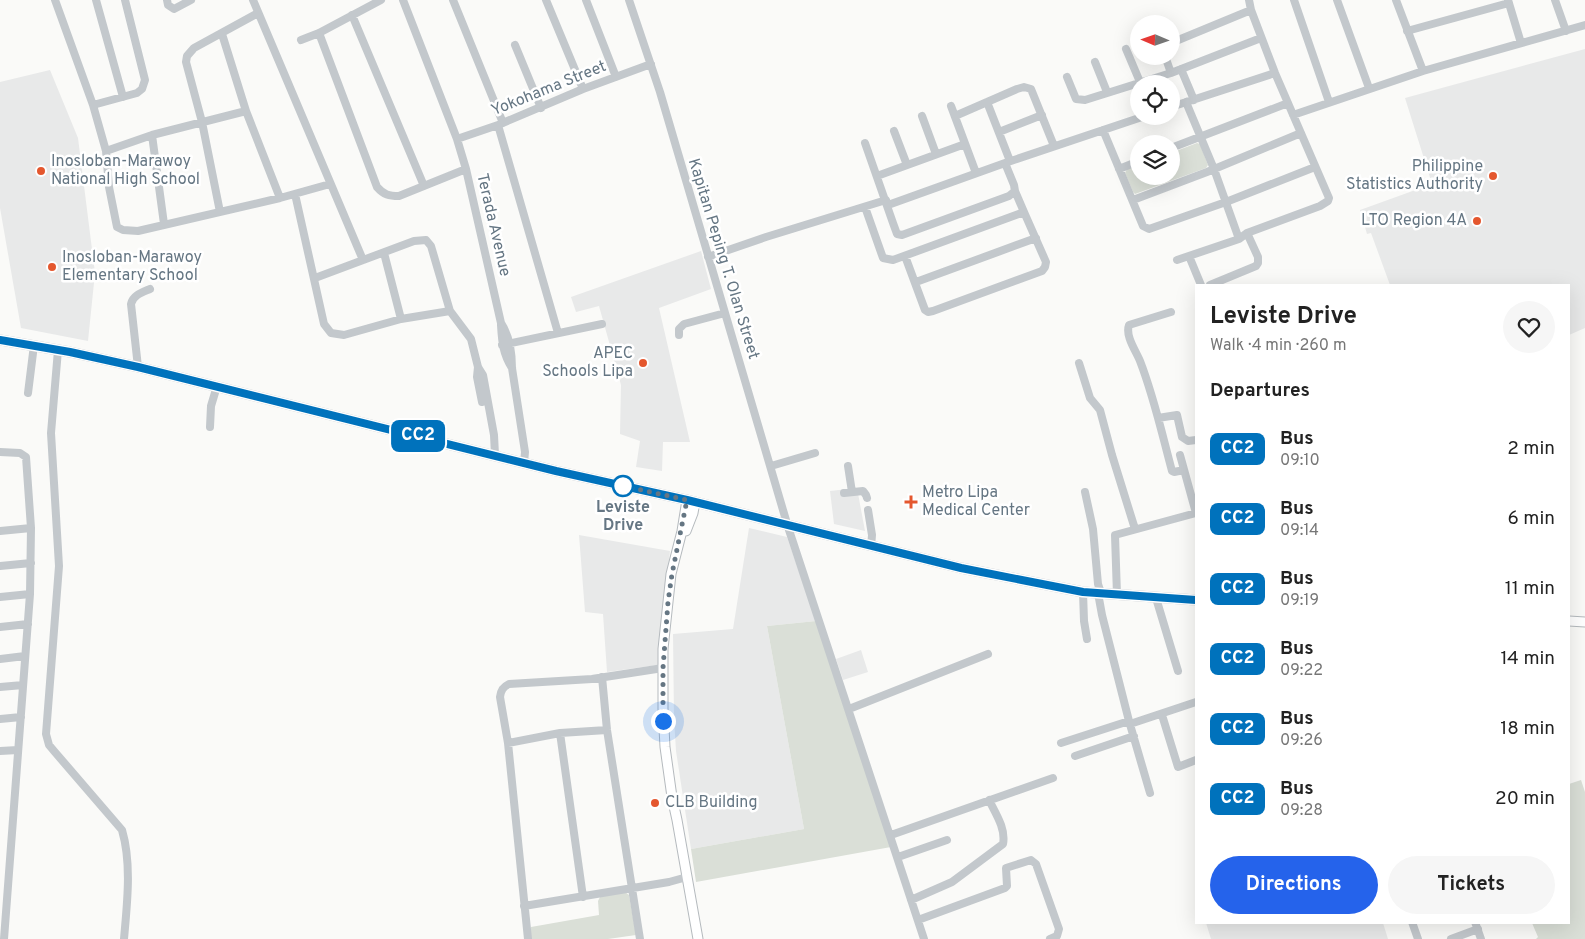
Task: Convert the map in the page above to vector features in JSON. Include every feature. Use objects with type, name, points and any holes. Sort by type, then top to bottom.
[{"type":"main road","points":[[0,340],[34,345],[138,367],[524,463],[691,501],[788,527],[979,572],[1083,592],[1195,600]]},
{"type":"main road","points":[[691,501],[670,584],[663,668],[665,747],[672,797],[698,939]]},
{"type":"main road","points":[[677,820],[668,724],[668,639],[676,574],[685,535],[693,512],[691,501]]},
{"type":"main road","points":[[1570,621],[1585,622]]},
{"type":"street","points":[[55,0],[106,151],[109,187],[117,227],[123,230],[138,231],[280,198],[330,184]]},
{"type":"street","points":[[96,0],[124,97]]},
{"type":"street","points":[[92,105],[124,97],[142,89],[145,80],[125,0]]},
{"type":"street","points":[[167,0],[168,5],[174,9],[191,0]]},
{"type":"street","points":[[253,0],[363,260]]},
{"type":"street","points":[[301,40],[319,33],[381,0]]},
{"type":"street","name":"Terada Avenue","points":[[403,0],[457,139],[466,169],[501,323],[506,332],[505,358],[512,368],[525,452],[524,463]]},
{"type":"street","points":[[453,0],[500,124],[558,333]]},
{"type":"street","points":[[546,0],[584,89]]},
{"type":"street","points":[[586,0],[616,77]]},
{"type":"street","name":"Kapitan Peping T. Olan Street","points":[[629,0],[651,64],[788,527],[924,939]]},
{"type":"street","points":[[1177,260],[1239,239],[1247,232],[1326,204],[1328,198],[1294,115],[1274,73],[1249,0]]},
{"type":"street","points":[[1294,0],[1329,102]]},
{"type":"street","points":[[1337,0],[1369,88]]},
{"type":"street","points":[[1396,0],[1423,71]]},
{"type":"street","points":[[1555,0],[1566,30]]},
{"type":"street","points":[[1407,31],[1509,1],[1521,43]]},
{"type":"street","points":[[1180,39],[1251,10]]},
{"type":"street","points":[[220,212],[202,122],[186,62],[187,56],[194,48],[258,14]]},
{"type":"street","points":[[352,15],[424,186]]},
{"type":"street","points":[[1294,115],[1423,71],[1585,25]]},
{"type":"street","points":[[319,33],[377,187],[383,194],[399,196],[466,169]]},
{"type":"street","points":[[222,34],[246,111],[280,198]]},
{"type":"street","points":[[1163,75],[1261,38]]},
{"type":"street","points":[[515,45],[541,108]]},
{"type":"street","points":[[1126,49],[1137,75]]},
{"type":"street","points":[[1095,62],[1107,92]]},
{"type":"street","name":"Yokohama Street","points":[[457,139],[500,124],[584,89],[651,64]]},
{"type":"street","points":[[1168,65],[1170,73]]},
{"type":"street","points":[[1181,69],[1200,137],[1214,169],[1239,239]]},
{"type":"street","points":[[1180,104],[1274,73]]},
{"type":"street","points":[[1066,77],[1076,99],[1080,101],[1130,85]]},
{"type":"street","points":[[955,116],[1024,87],[1031,89],[1054,146]]},
{"type":"street","points":[[905,256],[925,310],[928,312],[1042,272],[1045,267],[1046,262],[1015,190],[1008,162],[987,102]]},
{"type":"street","points":[[1180,145],[1288,103]]},
{"type":"street","points":[[951,106],[976,173]]},
{"type":"street","points":[[106,151],[152,135],[246,111]]},
{"type":"street","points":[[998,132],[1042,115]]},
{"type":"street","points":[[922,116],[936,154]]},
{"type":"street","points":[[708,257],[865,207],[887,203],[1130,121]]},
{"type":"street","points":[[1103,130],[1143,226],[1149,229],[1226,202],[1315,167]]},
{"type":"street","points":[[894,131],[907,165]]},
{"type":"street","points":[[1132,200],[1301,133]]},
{"type":"street","points":[[152,135],[164,224]]},
{"type":"street","points":[[865,143],[897,234],[902,235],[1002,199],[1009,196],[1015,190]]},
{"type":"street","points":[[877,176],[964,144]]},
{"type":"street","points":[[1119,169],[1130,165]]},
{"type":"street","points":[[294,194],[315,278],[324,324],[331,334],[344,335],[400,319],[450,311]]},
{"type":"street","points":[[865,207],[883,258],[893,260],[1024,212]]},
{"type":"street","points":[[1212,284],[1258,264],[1258,257],[1247,232]]},
{"type":"street","points":[[916,282],[1036,238]]},
{"type":"street","points":[[315,278],[414,241],[426,240],[431,246],[450,311],[471,339],[478,367],[477,377],[493,455]]},
{"type":"street","points":[[384,253],[400,319]]},
{"type":"street","points":[[1188,256],[1201,284]]},
{"type":"street","points":[[138,367],[131,304],[132,300],[137,296],[150,289]]},
{"type":"street","points":[[1171,312],[1129,325],[1128,332],[1158,418],[1172,470],[1174,472],[1184,470]]},
{"type":"street","points":[[679,335],[679,329],[684,324],[725,313]]},
{"type":"street","points":[[506,344],[602,324]]},
{"type":"street","points":[[28,393],[34,345]]},
{"type":"street","points":[[58,350],[51,433],[59,566],[46,734],[49,745],[122,830],[127,846],[127,903],[124,939]]},
{"type":"street","points":[[1080,363],[1090,398],[1100,410],[1135,529]]},
{"type":"street","points":[[210,427],[211,406],[217,386]]},
{"type":"street","points":[[1158,418],[1177,415],[1182,437],[1188,441],[1195,440]]},
{"type":"street","points":[[0,452],[20,453],[26,457],[31,528],[30,594],[2,931],[4,939]]},
{"type":"street","points":[[771,466],[815,453]]},
{"type":"street","points":[[1180,456],[1195,508]]},
{"type":"street","points":[[848,466],[852,492]]},
{"type":"street","points":[[844,493],[863,492],[866,498]]},
{"type":"street","points":[[1085,492],[1093,529],[1102,615],[1150,793]]},
{"type":"street","points":[[868,510],[872,535],[871,547]]},
{"type":"street","points":[[1117,595],[1115,535],[1195,512]]},
{"type":"street","points":[[0,530],[31,528]]},
{"type":"street","points":[[0,566],[31,563]]},
{"type":"street","points":[[1083,592],[1087,639]]},
{"type":"street","points":[[0,597],[30,594]]},
{"type":"street","points":[[1156,598],[1178,671]]},
{"type":"street","points":[[0,627],[28,624]]},
{"type":"street","points":[[849,709],[988,654]]},
{"type":"street","points":[[0,659],[25,656]]},
{"type":"street","points":[[528,939],[508,743],[500,697],[504,686],[509,684],[602,677],[663,668]]},
{"type":"street","points":[[602,677],[607,730],[640,939]]},
{"type":"street","points":[[0,687],[23,685]]},
{"type":"street","points":[[1061,743],[1162,715],[1195,702]]},
{"type":"street","points":[[1162,715],[1178,767],[1195,760]]},
{"type":"street","points":[[0,719],[21,717]]},
{"type":"street","points":[[508,743],[560,733],[607,730]]},
{"type":"street","points":[[560,733],[583,897]]},
{"type":"street","points":[[1075,756],[1134,736]]},
{"type":"street","points":[[0,751],[18,750]]},
{"type":"street","points":[[891,835],[1053,778]]},
{"type":"street","points":[[911,900],[952,882],[1002,844],[1003,830],[989,800]]},
{"type":"street","points":[[898,857],[947,840]]},
{"type":"street","points":[[918,920],[1005,888],[1007,886],[1006,868],[1031,860],[1036,864],[1059,929],[1057,936],[1050,939]]},
{"type":"street","points":[[524,906],[670,882],[687,877]]},
{"type":"street","points":[[1413,924],[1418,939]]},
{"type":"street","points":[[1452,939],[1476,926],[1480,939]]},
{"type":"shaded area","points":[[1585,49],[1585,328],[1570,335],[1570,284],[1390,284],[1371,233],[1367,234],[1360,210],[1432,184],[1405,98]]},
{"type":"shaded area","points":[[50,70],[78,138],[95,273],[88,341],[21,328],[0,208],[0,82]]},
{"type":"shaded area","points":[[1197,143],[1200,144],[1208,165],[1206,168],[1180,178],[1180,150]]},
{"type":"shaded area","points":[[1130,168],[1130,185],[1125,173]]},
{"type":"shaded area","points":[[1130,185],[1160,185],[1135,194]]},
{"type":"shaded area","name":"APEC Schools Lipa","points":[[701,251],[711,289],[659,308],[690,442],[663,442],[662,471],[636,467],[640,441],[620,434],[621,385],[599,306],[576,312],[571,297]]},
{"type":"shaded area","points":[[857,488],[865,531],[834,524],[830,491]]},
{"type":"shaded area","points":[[749,528],[787,537],[816,621],[767,626],[804,829],[691,849],[676,751],[673,634],[733,629]]},
{"type":"shaded area","points":[[579,535],[670,551],[658,665],[607,672],[603,614],[585,612]]},
{"type":"shaded area","points":[[816,621],[891,847],[696,882],[691,849],[804,829],[767,626]]},
{"type":"shaded area","points":[[861,650],[868,672],[843,680],[836,659]]},
{"type":"shaded area","points":[[1581,780],[1585,792],[1585,939],[1536,939],[1538,937],[1532,924],[1570,924],[1570,784]]},
{"type":"shaded area","points":[[625,892],[629,895],[636,935],[608,939],[530,939],[531,927],[599,915],[598,901],[600,897]]},
{"type":"shaded area","points":[[1206,924],[1383,924],[1388,939],[1211,939]]},
{"type":"bus line","name":"CC2","points":[[0,340],[70,352],[138,367],[556,471],[687,500],[784,526],[974,571],[1083,592],[1195,600]]},
{"type":"place","name":"Inosloban-Marawoy National High School","points":[[41,171]]},
{"type":"place","name":"Philippine Statistics Authority","points":[[1493,176]]},
{"type":"place","name":"LTO Region 4A","points":[[1477,221]]},
{"type":"place","name":"Inosloban-Marawoy Elementary School","points":[[52,267]]},
{"type":"place","name":"APEC Schools Lipa","points":[[643,363]]},
{"type":"place","name":"Leviste Drive","points":[[623,486]]},
{"type":"place","name":"Metro Lipa Medical Center","points":[[911,502]]},
{"type":"place","name":"CLB Building","points":[[655,803]]},
{"type":"route","points":[[623,486],[687,500],[672,574],[665,625],[662,691],[663,721]]}]
